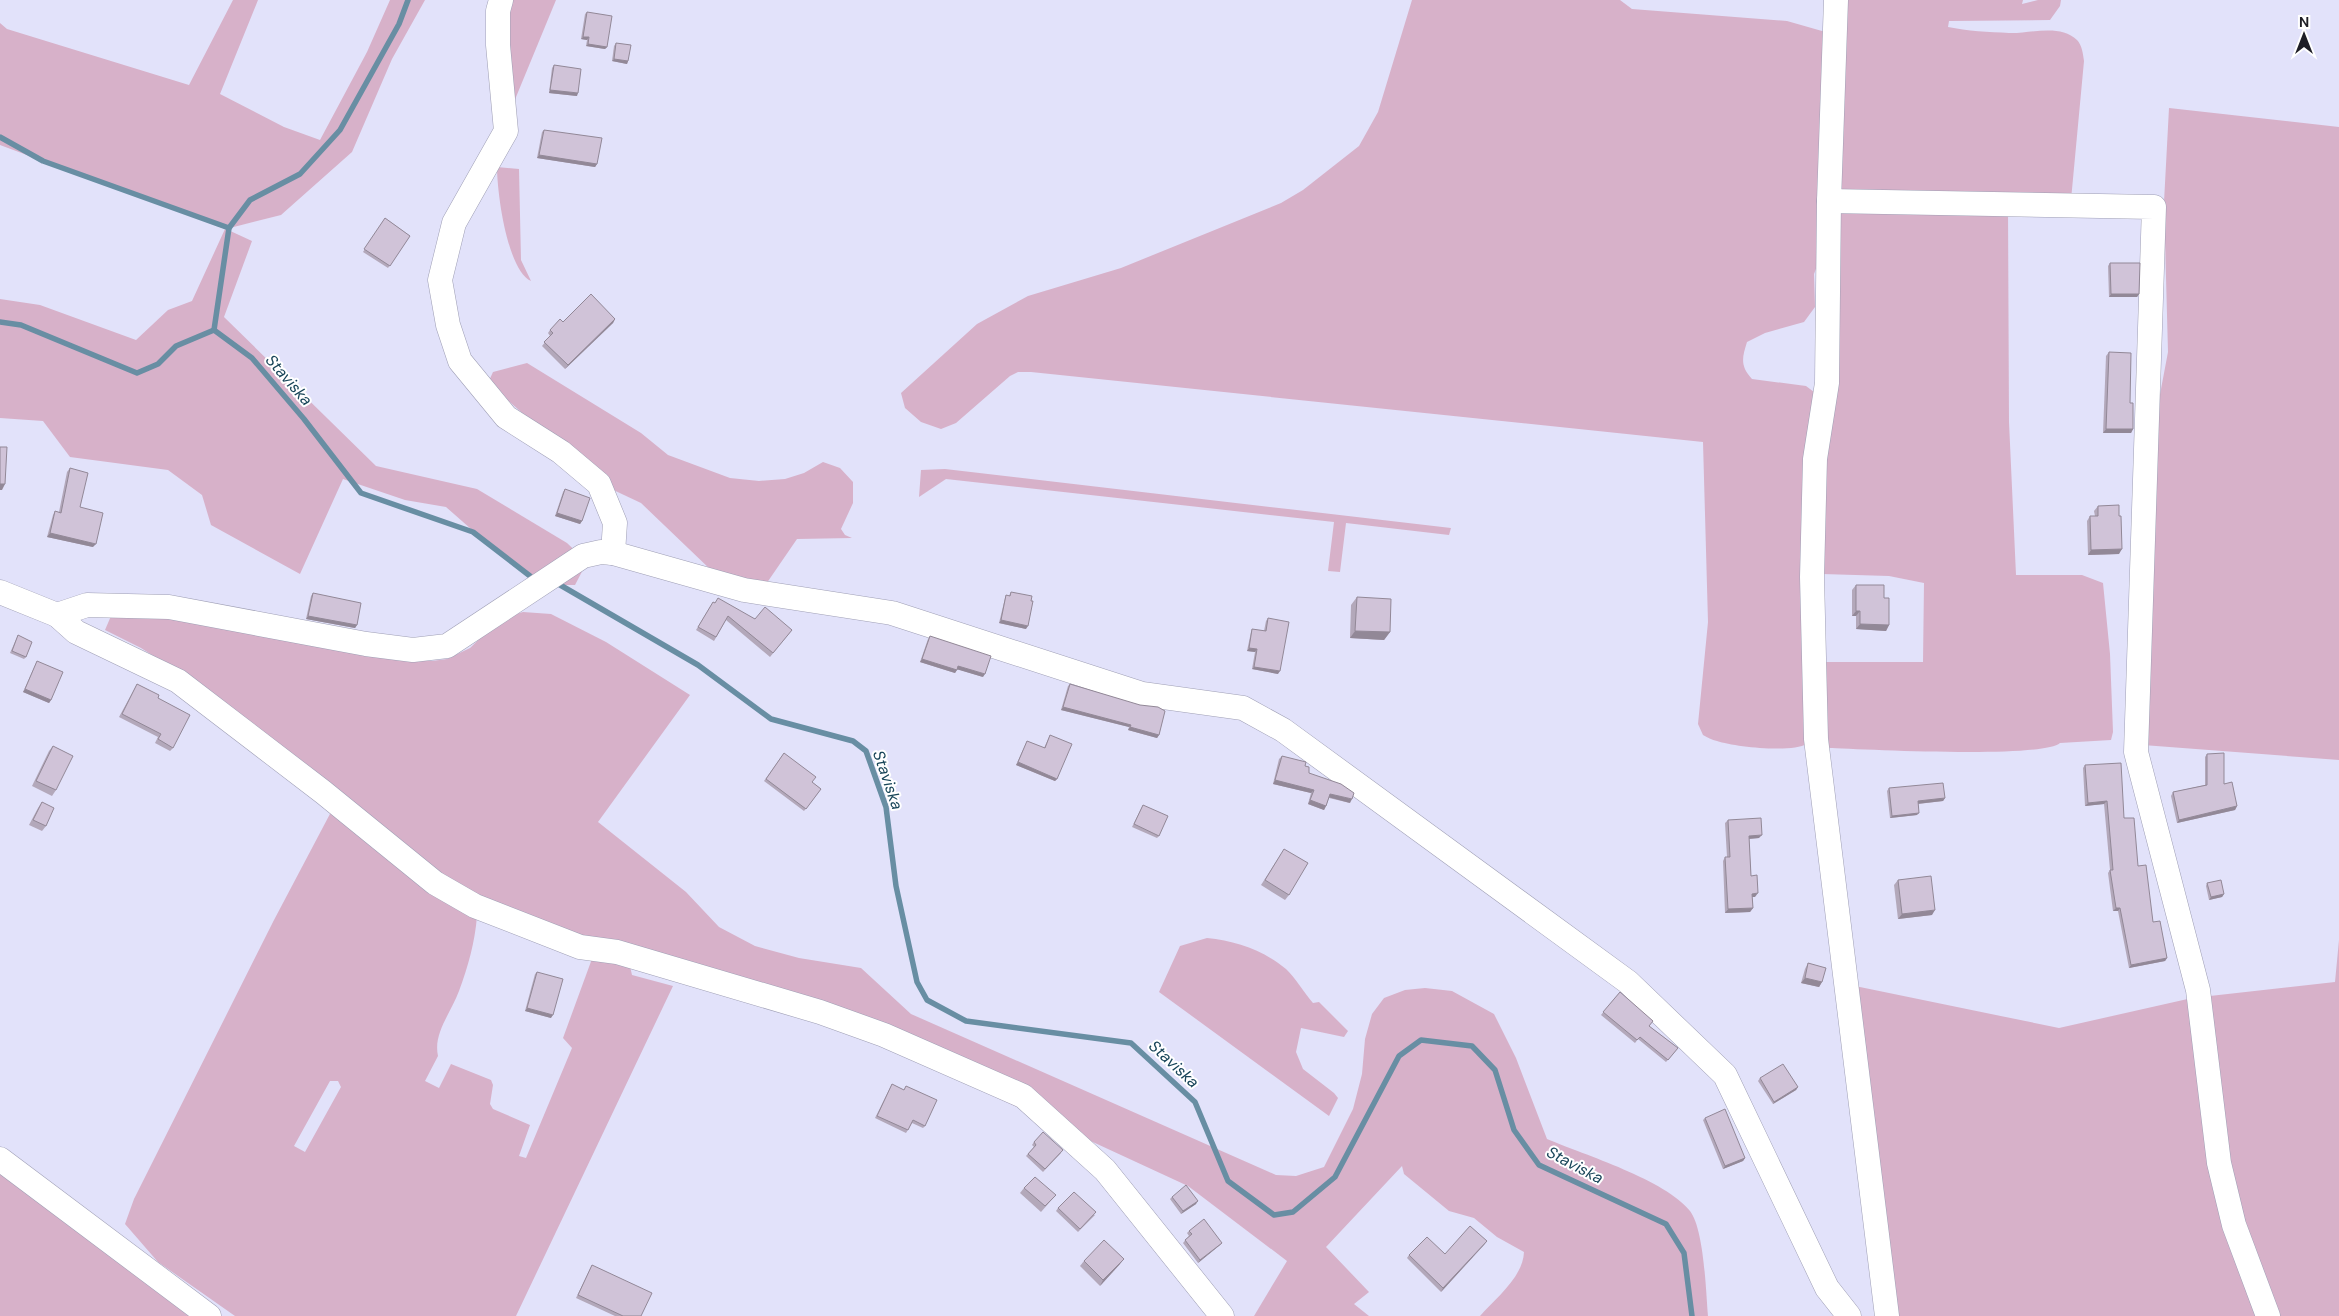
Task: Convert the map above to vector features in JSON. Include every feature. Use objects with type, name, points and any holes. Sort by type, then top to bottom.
[{"type":"street","points":[[501,0],[498,11],[498,45],[506,131],[454,223],[440,280],[448,326],[460,361],[506,417],[561,452],[598,484],[615,523],[613,553]]},
{"type":"street","points":[[1836,0],[1829,201],[1827,383],[1814,459],[1812,577],[1816,740],[1887,1316]]},
{"type":"street","points":[[1829,201],[2154,207],[2136,752],[2198,990],[2219,1163],[2234,1225],[2268,1316]]},
{"type":"street","points":[[57,615],[87,605],[169,607],[366,644],[413,650],[447,646],[583,556],[601,552],[613,553],[744,590],[892,613],[1142,694],[1243,708],[1283,730],[1628,982],[1725,1075],[1827,1288],[1848,1316]]},
{"type":"street","points":[[0,592],[57,615],[76,632],[178,681],[323,792],[435,883],[475,906],[580,947],[617,952],[820,1012],[884,1035],[1023,1096],[1104,1170],[1222,1316]]},
{"type":"street","points":[[0,1159],[209,1316]]},
{"type":"shaded area","points":[[233,0],[258,0],[220,94],[284,127],[320,140],[367,52],[390,0],[425,0],[392,59],[352,152],[281,215],[226,229],[252,241],[224,317],[376,466],[477,489],[567,543],[587,562],[575,585],[544,585],[513,566],[446,507],[405,500],[343,479],[300,574],[211,525],[202,495],[168,470],[70,457],[43,421],[0,418],[0,299],[40,305],[136,340],[168,310],[192,301],[225,229],[0,145],[0,23],[7,29],[189,85]]},
{"type":"shaded area","points":[[496,0],[556,0],[509,114]]},
{"type":"shaded area","points":[[1412,0],[1620,0],[1632,9],[1787,21],[1829,33],[1817,266],[1814,274],[1815,307],[1804,322],[1765,333],[1747,342],[1743,357],[1745,370],[1752,379],[1806,386],[1814,392],[1807,744],[1799,747],[1776,749],[1725,743],[1715,741],[1703,735],[1698,724],[1708,622],[1703,442],[1031,372],[1018,372],[1010,376],[956,423],[941,429],[921,422],[905,408],[901,393],[977,324],[1028,296],[1121,268],[1281,203],[1303,190],[1359,146],[1378,112]]},
{"type":"shaded area","points":[[1847,0],[2023,0],[2022,4],[2038,0],[2061,0],[2060,6],[2050,20],[1949,21],[1948,27],[2009,33],[2044,30],[2062,32],[2079,42],[2084,61],[2071,200],[1841,196],[1836,181]]},
{"type":"shaded area","points":[[2169,108],[2339,127],[2339,760],[2143,745],[2144,479],[2168,352],[2164,202]]},
{"type":"shaded area","points":[[497,167],[519,169],[521,260],[531,281],[523,274],[510,247],[501,211]]},
{"type":"shaded area","points":[[2008,209],[2009,422],[2016,575],[2082,575],[2103,583],[2110,654],[2113,732],[2111,740],[2060,743],[2046,748],[2021,751],[1987,752],[1827,748],[1822,662],[1923,662],[1924,583],[1889,576],[1822,574],[1824,442],[1841,211]]},
{"type":"shaded area","points":[[527,363],[641,433],[668,455],[730,478],[759,481],[785,479],[804,473],[823,462],[840,468],[853,482],[853,503],[841,529],[845,535],[852,538],[797,539],[762,590],[712,571],[641,503],[607,487],[488,383],[493,372]]},
{"type":"shaded area","points":[[945,469],[1451,528],[1449,535],[1346,523],[1340,572],[1328,571],[1334,522],[946,479],[919,497],[921,470]]},
{"type":"shaded area","points":[[114,609],[363,652],[432,661],[447,659],[470,648],[500,619],[523,612],[551,614],[606,642],[690,695],[598,822],[686,892],[719,927],[755,946],[799,958],[861,968],[911,1014],[1276,1175],[1296,1176],[1324,1167],[1353,1109],[1362,1074],[1365,1039],[1372,1014],[1384,998],[1405,990],[1425,988],[1452,991],[1494,1014],[1516,1058],[1547,1139],[1624,1169],[1644,1179],[1679,1200],[1690,1211],[1695,1220],[1701,1246],[1708,1316],[1480,1316],[1508,1287],[1519,1270],[1524,1252],[1497,1237],[1474,1218],[1449,1211],[1404,1174],[1402,1166],[1326,1247],[1369,1292],[1354,1304],[1369,1316],[1254,1316],[1287,1261],[1188,1186],[824,1018],[482,901],[430,870],[224,701],[141,648],[105,630]]},
{"type":"shaded area","points":[[331,812],[477,916],[473,945],[465,973],[456,999],[440,1031],[437,1048],[438,1056],[425,1081],[439,1088],[451,1064],[491,1080],[493,1085],[490,1104],[493,1109],[530,1125],[519,1156],[526,1158],[572,1048],[563,1038],[593,956],[629,962],[632,975],[673,986],[516,1316],[235,1316],[158,1262],[125,1224],[134,1199],[274,920]],"holes":[[[330,1081],[338,1081],[341,1087],[305,1152],[294,1146]]]},
{"type":"shaded area","points":[[1207,938],[1249,947],[1277,962],[1289,972],[1313,1003],[1319,1002],[1348,1031],[1344,1037],[1301,1028],[1296,1052],[1303,1069],[1338,1098],[1329,1116],[1159,992],[1180,946]]},
{"type":"shaded area","points":[[2339,940],[2339,1316],[1876,1316],[1855,986],[2059,1028],[2192,998],[2335,982]]},
{"type":"shaded area","points":[[0,1170],[198,1316],[0,1316]]},
{"type":"building","points":[[587,12],[612,16],[607,47],[588,44],[589,37],[583,37]]},
{"type":"building","points":[[616,43],[631,45],[628,61],[614,59]]},
{"type":"building","points":[[554,65],[581,69],[578,93],[550,90]]},
{"type":"building","points":[[544,130],[602,138],[597,164],[539,155]]},
{"type":"building","points":[[385,218],[410,236],[390,266],[364,249]]},
{"type":"building","points":[[2110,263],[2140,263],[2139,294],[2111,294]]},
{"type":"building","points":[[591,294],[615,319],[568,365],[544,342],[553,333],[550,330],[560,319],[563,322]]},
{"type":"building","points":[[2109,352],[2131,353],[2130,403],[2133,403],[2133,429],[2106,429]]},
{"type":"building","points":[[0,447],[7,447],[5,484],[0,484]]},
{"type":"building","points":[[70,468],[88,473],[80,507],[103,513],[96,544],[50,533],[55,511],[61,513]]},
{"type":"building","points":[[565,489],[590,498],[582,521],[557,513]]},
{"type":"building","points":[[2119,505],[2122,549],[2091,550],[2090,516],[2098,516],[2098,506]]},
{"type":"building","points":[[1856,585],[1884,585],[1884,598],[1889,598],[1889,625],[1860,624],[1860,611],[1856,611]]},
{"type":"building","points":[[1011,592],[1032,596],[1031,601],[1033,601],[1028,626],[1001,620],[1006,595],[1010,596]]},
{"type":"building","points":[[313,593],[361,603],[357,625],[308,616]]},
{"type":"building","points":[[1357,597],[1391,599],[1390,632],[1355,631]]},
{"type":"building","points":[[718,598],[755,619],[765,607],[792,630],[773,653],[728,616],[716,637],[698,627],[713,602],[715,603]]},
{"type":"building","points":[[1268,618],[1289,622],[1280,671],[1254,667],[1257,649],[1249,648],[1252,629],[1266,631]]},
{"type":"building","points":[[18,635],[32,642],[26,657],[12,651]]},
{"type":"building","points":[[930,636],[991,656],[985,674],[958,666],[957,670],[922,659]]},
{"type":"building","points":[[37,661],[63,672],[51,700],[25,689]]},
{"type":"building","points":[[137,684],[159,695],[158,698],[190,715],[173,748],[158,739],[161,734],[122,714]]},
{"type":"building","points":[[1070,684],[1140,705],[1158,707],[1165,711],[1159,735],[1130,727],[1131,725],[1063,707]]},
{"type":"building","points":[[1050,735],[1072,744],[1057,779],[1018,762],[1027,741],[1045,748]]},
{"type":"building","points":[[53,746],[73,756],[56,790],[36,781]]},
{"type":"building","points":[[784,753],[816,777],[812,782],[821,789],[806,809],[766,779]]},
{"type":"building","points":[[2224,753],[2224,784],[2232,782],[2237,806],[2179,820],[2173,792],[2207,785],[2207,754]]},
{"type":"building","points":[[1282,756],[1306,762],[1305,766],[1309,767],[1309,773],[1341,784],[1354,793],[1352,799],[1330,794],[1326,806],[1310,800],[1314,790],[1275,780]]},
{"type":"building","points":[[2121,763],[2124,818],[2134,818],[2138,866],[2146,865],[2153,922],[2160,921],[2167,958],[2131,965],[2120,908],[2116,908],[2110,870],[2113,870],[2107,801],[2088,803],[2085,765]]},
{"type":"building","points":[[1943,783],[1945,798],[1918,801],[1919,813],[1892,816],[1889,788]]},
{"type":"building","points":[[42,802],[54,808],[46,826],[33,820]]},
{"type":"building","points":[[1143,805],[1168,816],[1159,836],[1134,824]]},
{"type":"building","points":[[1761,818],[1762,835],[1749,836],[1751,876],[1757,875],[1758,893],[1752,894],[1753,908],[1728,909],[1725,857],[1730,857],[1728,820]]},
{"type":"building","points":[[1284,849],[1308,863],[1289,895],[1265,880]]},
{"type":"building","points":[[1931,876],[1935,910],[1902,914],[1898,880]]},
{"type":"building","points":[[2221,880],[2224,894],[2211,897],[2207,883]]},
{"type":"building","points":[[1808,963],[1826,968],[1822,982],[1805,978]]},
{"type":"building","points":[[537,972],[563,979],[553,1015],[527,1008]]},
{"type":"building","points":[[1620,992],[1653,1021],[1649,1026],[1678,1048],[1668,1060],[1640,1037],[1637,1040],[1603,1012]]},
{"type":"building","points":[[1783,1064],[1798,1087],[1774,1102],[1760,1078]]},
{"type":"building","points":[[892,1084],[904,1090],[906,1086],[937,1100],[925,1126],[913,1120],[908,1130],[877,1116]]},
{"type":"building","points":[[1725,1109],[1745,1158],[1725,1166],[1705,1118]]},
{"type":"building","points":[[1043,1132],[1063,1150],[1045,1169],[1028,1154],[1036,1145],[1034,1142]]},
{"type":"building","points":[[1035,1177],[1056,1195],[1045,1206],[1024,1188]]},
{"type":"building","points":[[1186,1185],[1198,1201],[1183,1211],[1172,1197]]},
{"type":"building","points":[[1074,1192],[1096,1212],[1080,1229],[1058,1208]]},
{"type":"building","points":[[1204,1219],[1222,1243],[1200,1260],[1185,1240],[1192,1234],[1189,1231]]},
{"type":"building","points":[[1470,1226],[1487,1241],[1443,1288],[1409,1255],[1427,1237],[1445,1254]]},
{"type":"building","points":[[1104,1240],[1124,1259],[1103,1280],[1084,1261]]},
{"type":"building","points":[[592,1265],[652,1293],[641,1316],[623,1316],[578,1295]]},
{"type":"waterway","points":[[214,330],[229,228],[250,200],[300,174],[340,130],[399,24],[408,0]]},
{"type":"waterway","points":[[0,137],[43,161],[229,228]]},
{"type":"waterway","name":"Staviska","points":[[0,322],[21,325],[137,373],[158,364],[176,346],[214,330],[252,358],[304,419],[361,493],[473,532],[530,576]]},
{"type":"waterway","name":"Staviska","points":[[555,582],[698,665],[771,719],[853,741],[866,751],[886,807],[896,886],[917,982],[927,1000],[966,1021],[1131,1043],[1195,1102],[1228,1181],[1274,1215],[1293,1212],[1335,1177],[1399,1056],[1421,1040],[1472,1046],[1495,1070],[1514,1130],[1539,1165],[1666,1224],[1684,1253],[1692,1316]]}]
